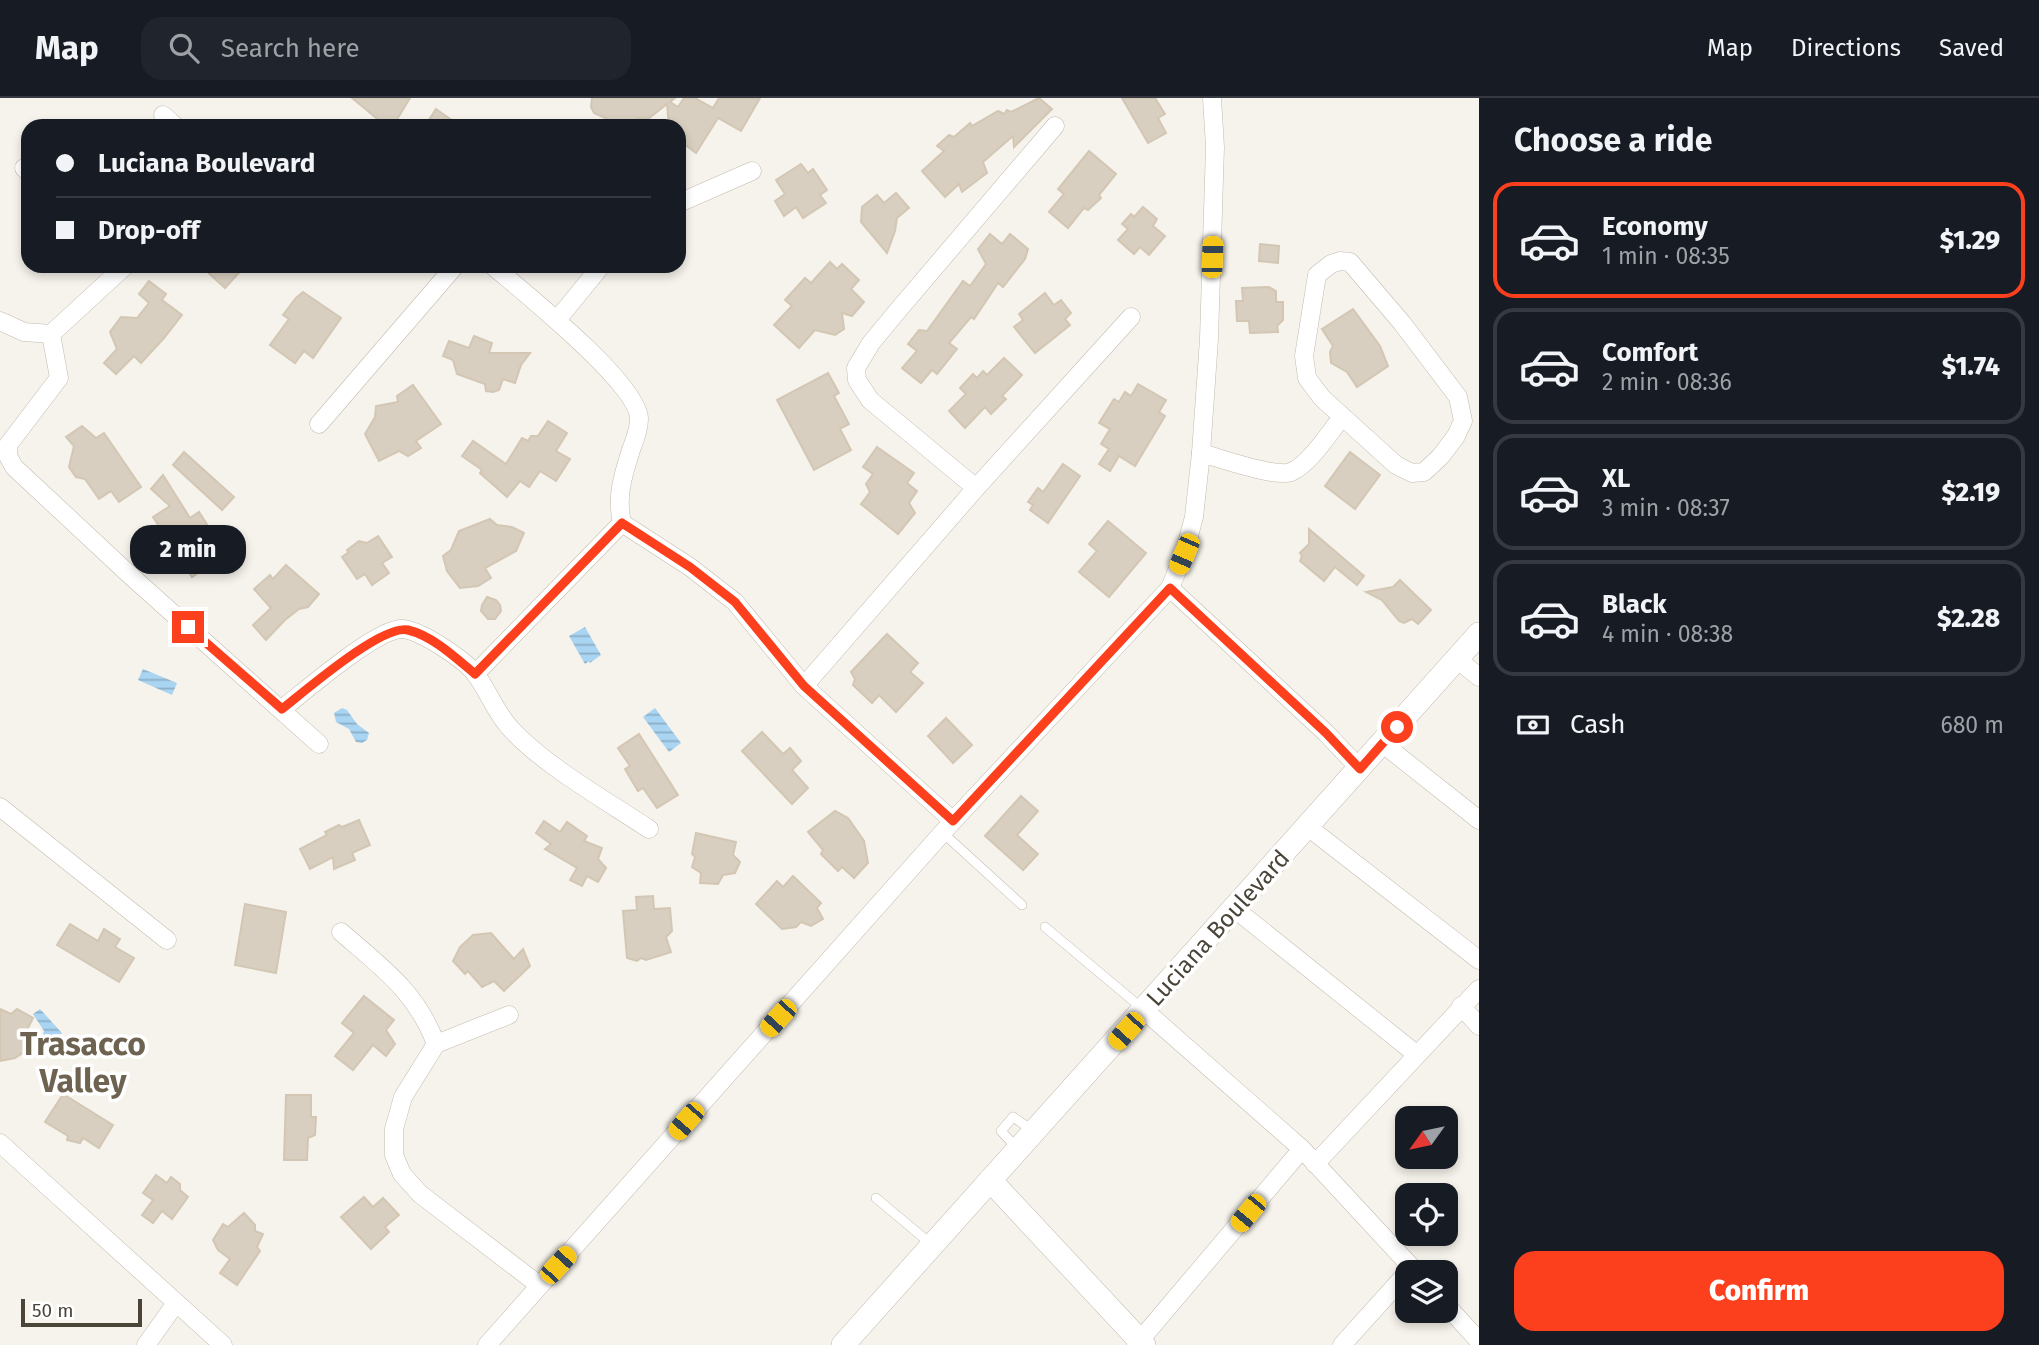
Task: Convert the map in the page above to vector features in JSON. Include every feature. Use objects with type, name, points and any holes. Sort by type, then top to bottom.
[{"type":"street","points":[[487,1345],[948,827],[1170,588],[1184,554],[1194,517],[1201,453],[1209,339],[1215,161],[1212,98]]},
{"type":"street","points":[[975,488],[870,400],[857,380],[856,369],[871,343],[1055,126]]},
{"type":"street","points":[[686,200],[752,171]]},
{"type":"street","points":[[1340,261],[1350,262],[1410,334],[1458,397],[1463,421],[1441,456],[1424,472],[1412,473],[1396,465],[1342,417],[1322,398],[1307,378],[1304,356],[1317,275],[1331,264],[1340,261]]},
{"type":"street","points":[[0,321],[24,332],[51,334],[117,273]]},
{"type":"street","points":[[319,424],[449,273]]},
{"type":"street","points":[[501,273],[557,320],[619,382],[638,409],[636,438],[619,496],[622,523]]},
{"type":"street","points":[[557,320],[595,273]]},
{"type":"street","points":[[804,686],[975,488],[1131,317]]},
{"type":"street","points":[[51,334],[59,378],[4,444],[14,467],[319,744]]},
{"type":"street","points":[[1201,453],[1276,474],[1291,472],[1306,462],[1342,417]]},
{"type":"street","points":[[475,674],[622,523]]},
{"type":"street","points":[[622,523],[690,567],[735,602],[804,686],[948,827]]},
{"type":"street","points":[[1170,588],[1326,733],[1360,769]]},
{"type":"street","points":[[282,709],[373,640],[400,629],[409,630],[433,642],[475,674],[501,717],[520,737],[553,764],[649,829]]},
{"type":"street","name":"Luciana Boulevard","points":[[843,1345],[1479,634]]},
{"type":"street","points":[[1457,659],[1479,677]]},
{"type":"street","points":[[1382,744],[1479,820]]},
{"type":"street","points":[[0,807],[167,940]]},
{"type":"street","points":[[1308,827],[1479,960]]},
{"type":"street","points":[[1235,909],[1416,1054]]},
{"type":"street","points":[[341,932],[388,972],[412,998],[425,1017],[436,1044]]},
{"type":"street","points":[[1315,1164],[1479,989]]},
{"type":"street","points":[[1461,1006],[1479,1026]]},
{"type":"street","points":[[1144,1010],[1302,1149],[1400,1260]]},
{"type":"street","points":[[509,1015],[436,1044],[403,1097],[394,1129],[394,1154],[402,1174],[420,1194],[540,1285]]},
{"type":"street","points":[[0,1143],[223,1345]]},
{"type":"street","points":[[990,1181],[1140,1344],[1302,1149]]},
{"type":"street","points":[[1342,1345],[1395,1287]]},
{"type":"street","points":[[146,1345],[176,1303]]},
{"type":"street","points":[[1458,1318],[1479,1341]]},
{"type":"lane","points":[[948,827],[1022,905]]},
{"type":"lane","points":[[1045,927],[1144,1010]]},
{"type":"lane","points":[[876,1198],[932,1245]]},
{"type":"water","points":[[585,627],[601,655],[585,664],[569,636]]},
{"type":"water","points":[[143,669],[177,683],[172,695],[138,680]]},
{"type":"water","points":[[342,708],[369,733],[367,740],[356,742],[349,729],[336,722],[334,713]]},
{"type":"water","points":[[655,708],[681,743],[669,752],[643,717]]},
{"type":"water","points":[[40,1009],[62,1033],[51,1047],[46,1049],[41,1042],[44,1031],[33,1014]]},
{"type":"building","points":[[352,98],[410,98],[397,119],[378,119]]},
{"type":"building","points":[[592,98],[675,98],[670,102],[678,107],[684,98],[695,98],[713,108],[719,98],[760,98],[741,131],[718,118],[696,153],[686,145],[686,119],[668,119],[667,104],[648,119],[607,119],[594,113],[591,107]]},
{"type":"building","points":[[1039,98],[1052,109],[1014,147],[1013,136],[983,162],[987,173],[962,192],[959,184],[945,197],[922,171],[944,151],[937,146],[949,135],[954,137],[970,123],[972,126],[998,111],[1004,114],[1007,110],[1011,112]]},
{"type":"building","points":[[1122,98],[1155,98],[1165,114],[1158,118],[1166,133],[1148,143]]},
{"type":"building","points":[[436,109],[450,119],[430,119]]},
{"type":"building","points":[[1089,151],[1116,174],[1099,195],[1101,198],[1088,210],[1084,208],[1068,228],[1049,212],[1064,194],[1058,189]]},
{"type":"building","points":[[801,164],[808,173],[813,169],[827,190],[820,195],[826,203],[803,218],[796,207],[784,216],[775,201],[785,194],[776,180]]},
{"type":"building","points":[[896,193],[909,208],[897,218],[887,253],[861,222],[862,207],[877,195],[884,203]]},
{"type":"building","points":[[1143,207],[1157,219],[1153,226],[1165,236],[1149,255],[1140,247],[1134,254],[1118,240],[1128,229],[1122,224],[1131,214],[1134,217]]},
{"type":"building","points":[[990,234],[1002,244],[1010,234],[1028,249],[1025,259],[1003,287],[998,283],[974,319],[971,317],[949,343],[957,349],[937,374],[932,370],[921,383],[902,368],[917,351],[908,344],[919,330],[927,331],[963,281],[970,286],[986,264],[978,249]]},
{"type":"building","points":[[1260,244],[1279,246],[1278,263],[1259,261]]},
{"type":"building","points":[[830,262],[837,269],[842,264],[859,280],[851,289],[864,302],[852,316],[842,313],[844,329],[835,335],[815,330],[799,348],[774,325],[792,306],[785,300],[805,278],[811,283]]},
{"type":"building","points":[[209,273],[239,273],[225,288]]},
{"type":"building","points":[[149,281],[166,294],[162,300],[182,315],[141,363],[134,356],[116,374],[104,363],[117,349],[110,332],[121,317],[137,318],[149,303],[139,294]]},
{"type":"building","points":[[1269,287],[1276,291],[1276,302],[1283,302],[1283,320],[1277,326],[1278,332],[1250,333],[1249,321],[1237,321],[1236,301],[1243,301],[1242,288]]},
{"type":"building","points":[[303,292],[341,318],[313,358],[304,351],[295,363],[270,345],[289,319],[283,315]]},
{"type":"building","points":[[1045,293],[1054,305],[1061,300],[1071,313],[1065,319],[1070,325],[1035,353],[1014,327],[1023,320],[1019,314]]},
{"type":"building","points":[[1353,309],[1380,346],[1388,366],[1357,387],[1347,372],[1331,363],[1330,352],[1333,346],[1322,329]]},
{"type":"building","points":[[474,336],[492,343],[489,353],[530,353],[521,365],[515,383],[503,379],[499,390],[486,391],[485,384],[457,374],[453,360],[443,356],[449,341],[469,348]]},
{"type":"building","points":[[1004,358],[1022,375],[1002,396],[1006,399],[991,414],[985,407],[965,428],[949,411],[966,394],[960,388],[973,374],[977,378],[983,371],[987,375]]},
{"type":"building","points":[[828,373],[839,393],[834,396],[849,424],[840,429],[851,450],[814,470],[777,400]]},
{"type":"building","points":[[1138,384],[1166,400],[1159,412],[1165,416],[1135,466],[1119,456],[1110,471],[1099,464],[1109,449],[1101,444],[1110,429],[1099,423],[1114,399],[1119,402],[1125,392],[1131,396]]},
{"type":"building","points":[[413,385],[441,424],[416,441],[421,448],[408,456],[399,451],[379,461],[365,434],[375,417],[376,406],[398,402],[397,396]]},
{"type":"building","points":[[548,421],[567,433],[556,451],[570,459],[556,481],[540,471],[529,487],[520,481],[507,497],[480,473],[482,470],[462,456],[473,441],[506,464],[522,438],[528,441],[531,436],[538,436]]},
{"type":"building","points":[[82,426],[96,438],[104,433],[141,487],[119,502],[111,491],[99,499],[85,479],[76,477],[69,467],[74,446],[66,437]]},
{"type":"building","points":[[877,447],[914,473],[907,483],[917,491],[909,503],[915,513],[898,534],[861,504],[870,492],[866,484],[873,474],[863,467]]},
{"type":"building","points":[[184,452],[234,497],[222,510],[173,465]]},
{"type":"building","points":[[1350,452],[1380,475],[1355,509],[1325,486]]},
{"type":"building","points":[[1063,464],[1080,476],[1048,523],[1030,510],[1033,505],[1028,502],[1038,488],[1043,492]]},
{"type":"building","points":[[163,475],[190,518],[199,512],[208,526],[205,528],[223,556],[192,577],[153,517],[170,506],[151,489]]},
{"type":"building","points":[[490,519],[497,525],[512,527],[524,533],[516,551],[485,568],[491,578],[478,586],[460,588],[447,571],[443,556],[451,550],[459,531]]},
{"type":"building","points":[[1108,521],[1146,553],[1109,597],[1079,572],[1097,551],[1089,544]]},
{"type":"building","points":[[1309,529],[1364,576],[1357,585],[1335,567],[1324,581],[1300,561],[1300,553],[1309,544]]},
{"type":"building","points":[[378,536],[392,557],[382,563],[389,573],[372,585],[365,574],[357,579],[342,557],[359,541],[367,543]]},
{"type":"building","points":[[286,565],[319,594],[308,607],[299,609],[285,620],[266,640],[253,625],[271,608],[254,589],[270,575],[273,579]]},
{"type":"building","points":[[1400,580],[1431,610],[1418,624],[1412,619],[1404,623],[1399,621],[1382,600],[1366,592],[1393,587]]},
{"type":"building","points":[[487,597],[496,600],[500,605],[501,611],[495,619],[488,619],[481,611]]},
{"type":"building","points":[[887,634],[918,663],[910,672],[923,683],[896,712],[879,695],[872,703],[853,685],[855,679],[851,672]]},
{"type":"building","points":[[946,718],[972,745],[953,763],[928,736]]},
{"type":"building","points":[[762,732],[783,754],[790,748],[801,761],[792,770],[808,788],[792,804],[742,751]]},
{"type":"building","points":[[639,734],[678,795],[657,808],[643,788],[638,791],[625,769],[630,766],[618,748]]},
{"type":"building","points":[[1021,796],[1038,811],[1017,835],[1038,854],[1023,870],[985,836]]},
{"type":"building","points":[[835,811],[848,818],[864,841],[868,863],[854,878],[842,867],[838,871],[821,854],[823,850],[808,832]]},
{"type":"building","points":[[359,820],[370,845],[352,853],[355,860],[334,869],[333,857],[310,869],[300,849],[327,835],[325,832],[339,825],[342,827]]},
{"type":"building","points":[[544,821],[560,832],[567,822],[587,836],[584,841],[602,848],[598,859],[606,868],[598,882],[587,876],[582,886],[570,880],[577,868],[545,849],[551,844],[536,833]]},
{"type":"building","points":[[696,833],[736,842],[733,855],[740,862],[735,873],[723,875],[718,884],[700,883],[701,873],[692,867]]},
{"type":"building","points":[[793,876],[821,903],[817,908],[823,919],[811,926],[801,922],[796,927],[782,929],[756,904],[777,881],[783,887]]},
{"type":"building","points":[[653,896],[654,909],[670,908],[672,931],[666,937],[671,952],[646,960],[627,958],[623,911],[637,910],[636,897]]},
{"type":"building","points":[[245,904],[286,912],[276,973],[235,965]]},
{"type":"building","points":[[70,924],[98,941],[104,929],[120,939],[115,947],[134,958],[119,982],[57,945]]},
{"type":"building","points":[[491,933],[514,959],[523,949],[530,966],[504,991],[494,981],[482,987],[468,971],[465,974],[453,961],[460,947],[473,935]]},
{"type":"building","points":[[364,996],[394,1020],[386,1030],[395,1044],[386,1056],[373,1045],[353,1070],[335,1056],[354,1033],[342,1023]]},
{"type":"building","points":[[0,1009],[11,1014],[17,1009],[33,1018],[24,1036],[30,1039],[24,1052],[15,1058],[0,1061]]},
{"type":"building","points":[[63,1094],[113,1125],[99,1148],[83,1138],[80,1143],[67,1140],[68,1136],[45,1122]]},
{"type":"building","points":[[286,1095],[311,1095],[311,1117],[316,1117],[315,1135],[308,1138],[307,1160],[284,1160]]},
{"type":"building","points":[[156,1175],[167,1183],[171,1177],[180,1184],[180,1190],[188,1197],[172,1219],[162,1211],[153,1223],[142,1215],[153,1200],[143,1193]]},
{"type":"building","points":[[364,1197],[373,1207],[383,1198],[399,1215],[385,1227],[389,1232],[371,1249],[341,1217]]},
{"type":"building","points":[[244,1213],[255,1225],[255,1231],[263,1234],[257,1247],[260,1251],[237,1285],[220,1273],[230,1259],[218,1250],[213,1240],[223,1224],[228,1227]]},
{"type":"district","name":"Trasacco Valley","points":[[83,1062]]},
{"type":"route","points":[[188,627],[282,709],[373,640],[400,629],[409,630],[433,642],[475,674],[622,523],[690,567],[735,602],[804,686],[953,821],[1170,588],[1326,733],[1360,769],[1397,727]]}]
